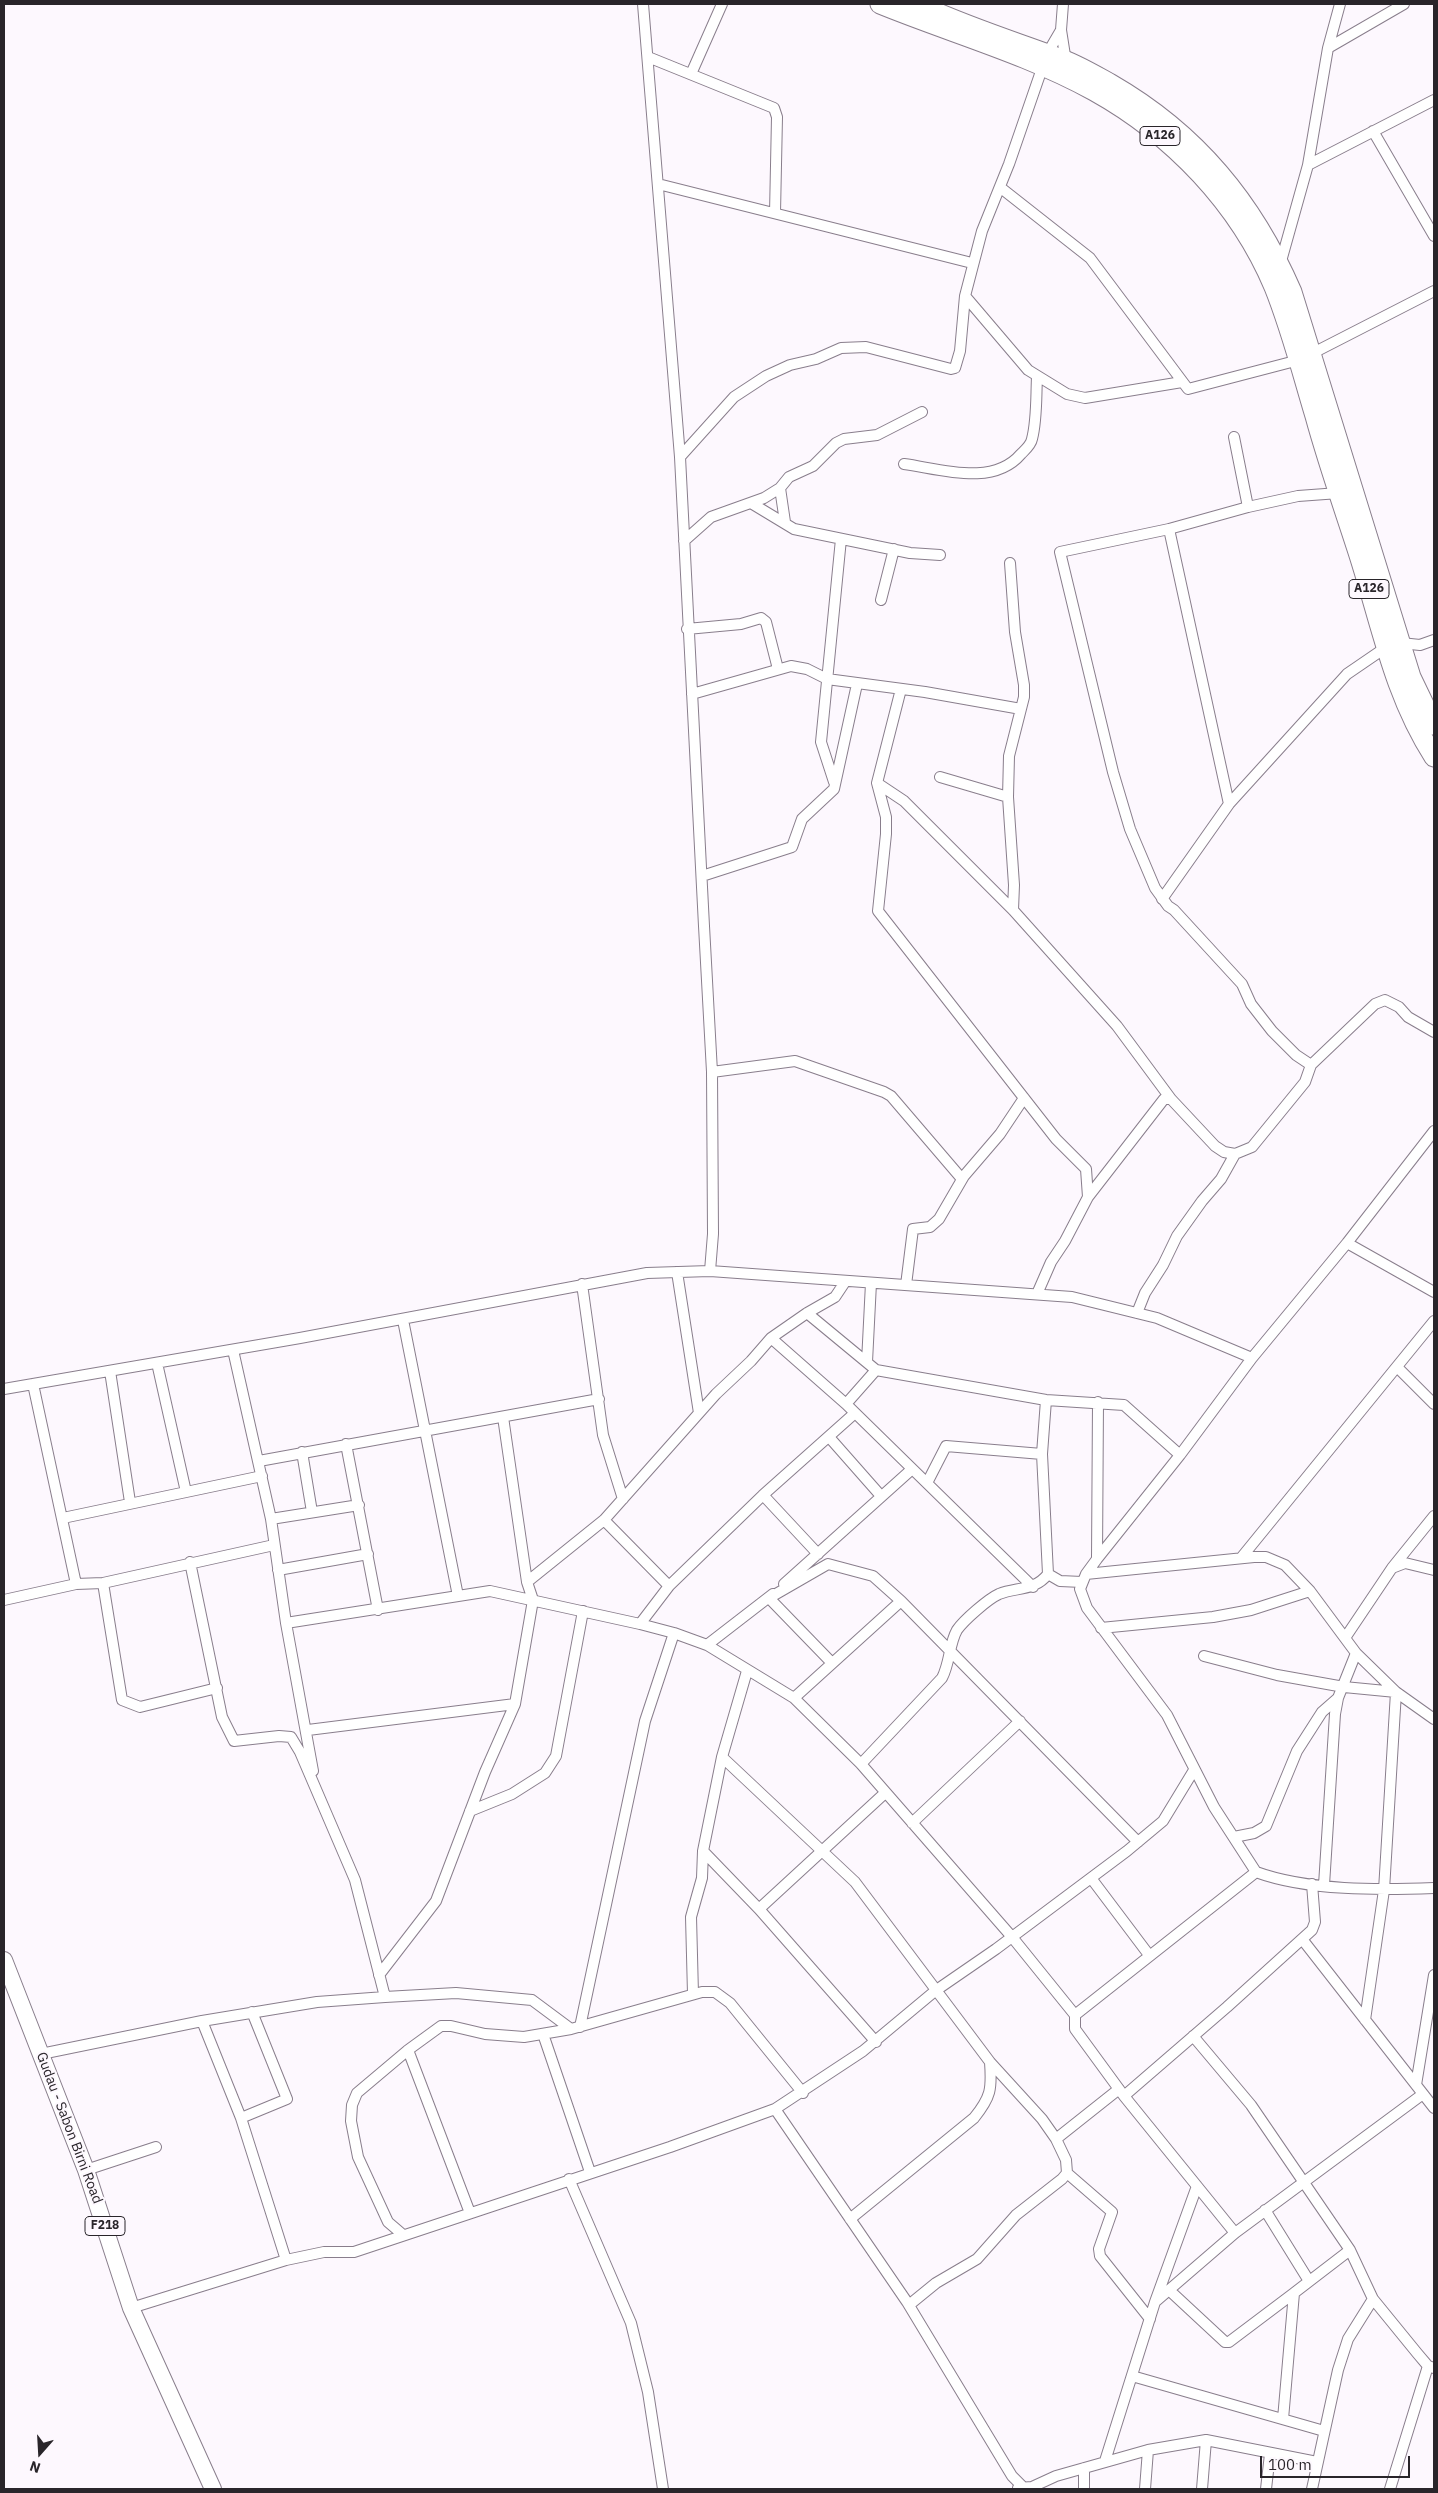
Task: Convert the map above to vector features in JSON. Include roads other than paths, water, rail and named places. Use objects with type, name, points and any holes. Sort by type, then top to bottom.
[{"type":"highway","name":"A126","points":[[880,4],[1045,60]]},
{"type":"highway","name":"A126","points":[[926,6],[1063,68],[1126,92],[1169,123],[1196,146],[1232,186],[1265,236],[1295,300],[1306,357],[1400,666],[1412,717],[1434,756]]},
{"type":"highway","name":"A126","points":[[1063,68],[1146,125],[1193,165],[1213,188],[1230,210],[1261,261],[1306,357]]},
{"type":"highway","name":"A126","points":[[1320,406],[1339,493],[1362,563],[1393,645]]},
{"type":"highway","name":"A126","points":[[1400,666],[1434,725]]},
{"type":"main road","name":"Gudau - Sabon Birni Road","points":[[4,1960],[86,2170],[131,2308],[213,2489]]},
{"type":"street","points":[[643,4],[680,457],[687,629],[712,1072],[713,1234],[710,1271]]},
{"type":"street","points":[[691,74],[722,4]]},
{"type":"street","points":[[1063,4],[1061,30],[1063,68]]},
{"type":"street","points":[[1280,265],[1308,165],[1328,48],[1340,4]]},
{"type":"street","points":[[1328,48],[1404,4]]},
{"type":"street","points":[[680,457],[734,397],[766,376],[790,365],[816,358],[841,348],[866,347],[951,369],[955,368],[960,351],[965,296],[972,263],[982,231],[1000,188],[1045,60],[1061,30]]},
{"type":"street","points":[[648,57],[774,108],[778,117],[775,213]]},
{"type":"street","points":[[1308,165],[1434,100]]},
{"type":"street","points":[[1373,131],[1434,236]]},
{"type":"street","points":[[658,184],[972,263]]},
{"type":"street","points":[[1000,188],[1090,258],[1182,382],[1191,389],[1306,357],[1434,291]]},
{"type":"street","points":[[965,296],[1028,370],[1037,378],[1067,394],[1084,398],[1182,382]]},
{"type":"street","points":[[904,464],[983,474],[999,470],[1010,464],[1018,458],[1032,439],[1037,378]]},
{"type":"street","points":[[684,541],[711,518],[780,488],[790,477],[813,466],[836,443],[844,439],[877,435],[922,412]]},
{"type":"street","points":[[1234,437],[1248,506]]},
{"type":"street","points":[[780,488],[785,522]]},
{"type":"street","points":[[1311,1065],[1296,1055],[1272,1031],[1251,1004],[1242,984],[1162,899],[1130,829],[1113,772],[1060,552],[1169,529],[1248,506],[1298,496],[1339,493]]},
{"type":"street","points":[[751,502],[794,529],[894,550],[940,555]]},
{"type":"street","points":[[1169,529],[1229,804]]},
{"type":"street","points":[[834,782],[821,742],[841,539]]},
{"type":"street","points":[[881,600],[894,550]]},
{"type":"street","points":[[1010,563],[1016,632],[1024,685],[1021,709],[1009,756],[1008,797],[1014,885],[1013,910]]},
{"type":"street","points":[[687,629],[742,624],[761,618],[766,622],[778,669]]},
{"type":"street","points":[[1400,666],[1420,646],[1434,640]]},
{"type":"street","points":[[1162,899],[1229,804],[1347,674],[1393,645],[1420,646]]},
{"type":"street","points":[[692,694],[778,669],[797,666],[827,680],[902,689],[1021,709]]},
{"type":"street","points":[[702,876],[792,847],[802,819],[834,789],[857,684]]},
{"type":"street","points":[[902,689],[877,783],[886,817],[878,912],[1056,1139],[1086,1169],[1088,1197]]},
{"type":"street","points":[[940,777],[1008,797]]},
{"type":"street","points":[[877,783],[890,790],[1013,910],[1117,1026],[1171,1099],[1215,1146],[1224,1152],[1235,1154],[1252,1147],[1305,1082],[1311,1065],[1375,1004],[1386,1000],[1399,1007],[1408,1017],[1434,1032]]},
{"type":"street","points":[[881,800],[890,790]]},
{"type":"street","points":[[712,1072],[795,1061],[884,1092],[891,1096],[962,1179]]},
{"type":"street","points":[[906,1285],[913,1229],[930,1227],[939,1219],[962,1179],[1000,1134],[1024,1098]]},
{"type":"street","points":[[1037,1294],[1051,1262],[1065,1242],[1088,1197],[1164,1099],[1171,1099]]},
{"type":"street","points":[[1434,1131],[1430,1143],[1252,1358],[1180,1455],[1097,1559],[1084,1578],[1080,1589],[1087,1608],[1167,1715],[1214,1808],[1256,1872],[1312,1884],[1384,1890],[1434,1888]]},
{"type":"street","points":[[1137,1313],[1145,1293],[1163,1265],[1177,1236],[1221,1179],[1235,1154]]},
{"type":"street","points":[[1347,1243],[1434,1292]]},
{"type":"street","points":[[4,1389],[403,1320],[647,1273],[710,1271],[1072,1297],[1157,1318],[1252,1358]]},
{"type":"street","points":[[677,1272],[698,1413]]},
{"type":"street","points":[[527,1582],[604,1520],[698,1413],[751,1361],[771,1338],[807,1313],[835,1297],[845,1282]]},
{"type":"street","points":[[867,1362],[871,1283]]},
{"type":"street","points":[[582,1284],[603,1435],[623,1499]]},
{"type":"street","points":[[807,1313],[876,1370],[1046,1400],[1124,1405],[1180,1455]]},
{"type":"street","points":[[403,1320],[458,1596]]},
{"type":"street","points":[[1240,1558],[1434,1321]]},
{"type":"street","points":[[771,1338],[846,1404],[911,1470],[927,1483],[1033,1587]]},
{"type":"street","points":[[233,1350],[271,1519],[286,1623],[308,1730],[315,1784]]},
{"type":"street","points":[[157,1363],[186,1492]]},
{"type":"street","points":[[1397,1367],[1434,1404]]},
{"type":"street","points":[[846,1404],[876,1370]]},
{"type":"street","points":[[110,1371],[130,1502]]},
{"type":"street","points":[[33,1384],[76,1584]]},
{"type":"street","points":[[259,1461],[599,1399]]},
{"type":"street","points":[[1046,1400],[1042,1454],[1048,1574]]},
{"type":"street","points":[[1097,1559],[1098,1402]]},
{"type":"street","points":[[640,1624],[669,1586],[763,1495],[855,1413]]},
{"type":"street","points":[[379,1974],[436,1901],[485,1772],[515,1704],[533,1600],[527,1582],[503,1417]]},
{"type":"street","points":[[829,1437],[881,1496]]},
{"type":"street","points":[[346,1444],[378,1610]]},
{"type":"street","points":[[927,1483],[946,1446],[1042,1454]]},
{"type":"street","points":[[302,1452],[312,1512]]},
{"type":"street","points":[[707,1645],[769,1598],[911,1470]]},
{"type":"street","points":[[63,1518],[130,1502],[262,1476]]},
{"type":"street","points":[[763,1495],[818,1554]]},
{"type":"street","points":[[271,1519],[359,1505]]},
{"type":"street","points":[[1345,1638],[1392,1568],[1434,1516]]},
{"type":"street","points":[[604,1520],[669,1586]]},
{"type":"street","points":[[4,1600],[76,1584],[102,1583],[190,1562],[274,1545]]},
{"type":"street","points":[[278,1570],[368,1554]]},
{"type":"street","points":[[1048,1574],[1060,1581],[1240,1558],[1266,1557],[1285,1565],[1310,1591],[1356,1653],[1396,1692],[1434,1718]]},
{"type":"street","points":[[190,1562],[222,1717],[234,1741],[279,1736],[291,1737],[300,1752],[355,1880],[385,1996]]},
{"type":"street","points":[[1392,1568],[1405,1563],[1434,1570]]},
{"type":"street","points":[[769,1598],[828,1564],[873,1576],[952,1651],[1138,1842]]},
{"type":"street","points":[[861,1764],[942,1678],[948,1666],[957,1630],[988,1600],[999,1594],[1033,1587],[1048,1574]]},
{"type":"street","points":[[102,1583],[122,1700],[140,1707],[217,1688]]},
{"type":"street","points":[[286,1623],[490,1591],[674,1633],[707,1645],[794,1698],[861,1764],[1012,1937],[1075,2015],[1075,2029],[1122,2092],[1235,2233]]},
{"type":"street","points":[[1101,1628],[1213,1617],[1251,1610],[1310,1591]]},
{"type":"street","points":[[769,1598],[832,1663]]},
{"type":"street","points":[[794,1698],[901,1601]]},
{"type":"street","points":[[470,1811],[512,1794],[545,1773],[556,1756],[583,1611]]},
{"type":"street","points":[[575,2028],[645,1721],[674,1633]]},
{"type":"street","points":[[1234,1837],[1254,1833],[1266,1826],[1297,1751],[1322,1712],[1338,1698],[1344,1688],[1356,1653]]},
{"type":"street","points":[[1204,1656],[1277,1675],[1344,1688],[1396,1692]]},
{"type":"street","points":[[693,1994],[691,1917],[702,1878],[703,1851],[722,1757],[747,1671]]},
{"type":"street","points":[[1365,2020],[1384,1890],[1396,1692]]},
{"type":"street","points":[[1324,1885],[1335,1714],[1338,1698]]},
{"type":"street","points":[[308,1730],[515,1704]]},
{"type":"street","points":[[912,1823],[1020,1721]]},
{"type":"street","points":[[722,1757],[855,1882],[990,2062],[1042,2119],[1056,2139],[1066,2160],[1067,2173],[1112,2212],[1099,2249],[1100,2256],[1150,2319]]},
{"type":"street","points":[[131,2308],[286,2260],[324,2252],[354,2252],[402,2234],[470,2213],[775,2109],[876,2042],[935,1991],[1012,1937],[1138,1842],[1163,1821],[1194,1770]]},
{"type":"street","points":[[759,1909],[886,1793]]},
{"type":"street","points":[[703,1851],[759,1909],[876,2042]]},
{"type":"street","points":[[1075,2015],[1256,1872]]},
{"type":"street","points":[[1091,1878],[1149,1955]]},
{"type":"street","points":[[1056,2139],[1122,2092],[1192,2036],[1312,1930],[1315,1922],[1312,1884]]},
{"type":"street","points":[[1302,1939],[1434,2108]]},
{"type":"street","points":[[1416,2085],[1434,1975]]},
{"type":"street","points":[[402,2234],[388,2222],[358,2157],[351,2120],[352,2105],[357,2093],[408,2050],[441,2026],[451,2026],[502,2036],[524,2037],[575,2028],[693,1994],[715,1992],[730,2003],[803,2092]]},
{"type":"street","points":[[41,2054],[252,2012],[317,2002],[385,1996],[456,1994],[532,2000],[575,2028]]},
{"type":"street","points":[[240,2118],[286,2099],[252,2012]]},
{"type":"street","points":[[202,2021],[240,2118],[286,2260]]},
{"type":"street","points":[[543,2034],[590,2172]]},
{"type":"street","points":[[1192,2036],[1251,2105],[1303,2184],[1350,2250],[1373,2299],[1431,2367],[1390,2489]]},
{"type":"street","points":[[408,2050],[470,2213]]},
{"type":"street","points":[[850,2219],[974,2118],[988,2100],[992,2083],[990,2062]]},
{"type":"street","points":[[1155,2302],[1235,2233],[1423,2094]]},
{"type":"street","points":[[775,2109],[909,2305],[1020,2488],[1032,2487],[1056,2476],[1148,2450],[1206,2440],[1316,2462]]},
{"type":"street","points":[[86,2170],[156,2147]]},
{"type":"street","points":[[909,2305],[936,2283],[977,2259],[1008,2223],[1067,2173]]},
{"type":"street","points":[[569,2179],[631,2323],[648,2392],[663,2489]]},
{"type":"street","points":[[1105,2462],[1155,2302],[1197,2186]]},
{"type":"street","points":[[1265,2210],[1309,2281]]},
{"type":"street","points":[[1169,2290],[1225,2342],[1228,2342],[1350,2250]]},
{"type":"street","points":[[1284,2419],[1294,2292]]},
{"type":"street","points":[[1312,2489],[1316,2462],[1348,2339],[1373,2299]]},
{"type":"street","points":[[1132,2376],[1324,2431]]},
{"type":"street","points":[[1202,2489],[1206,2440]]},
{"type":"street","points":[[1145,2489],[1148,2450]]},
{"type":"street","points":[[1266,2489],[1270,2454]]},
{"type":"street","points":[[1084,2468],[1084,2489]]}]
